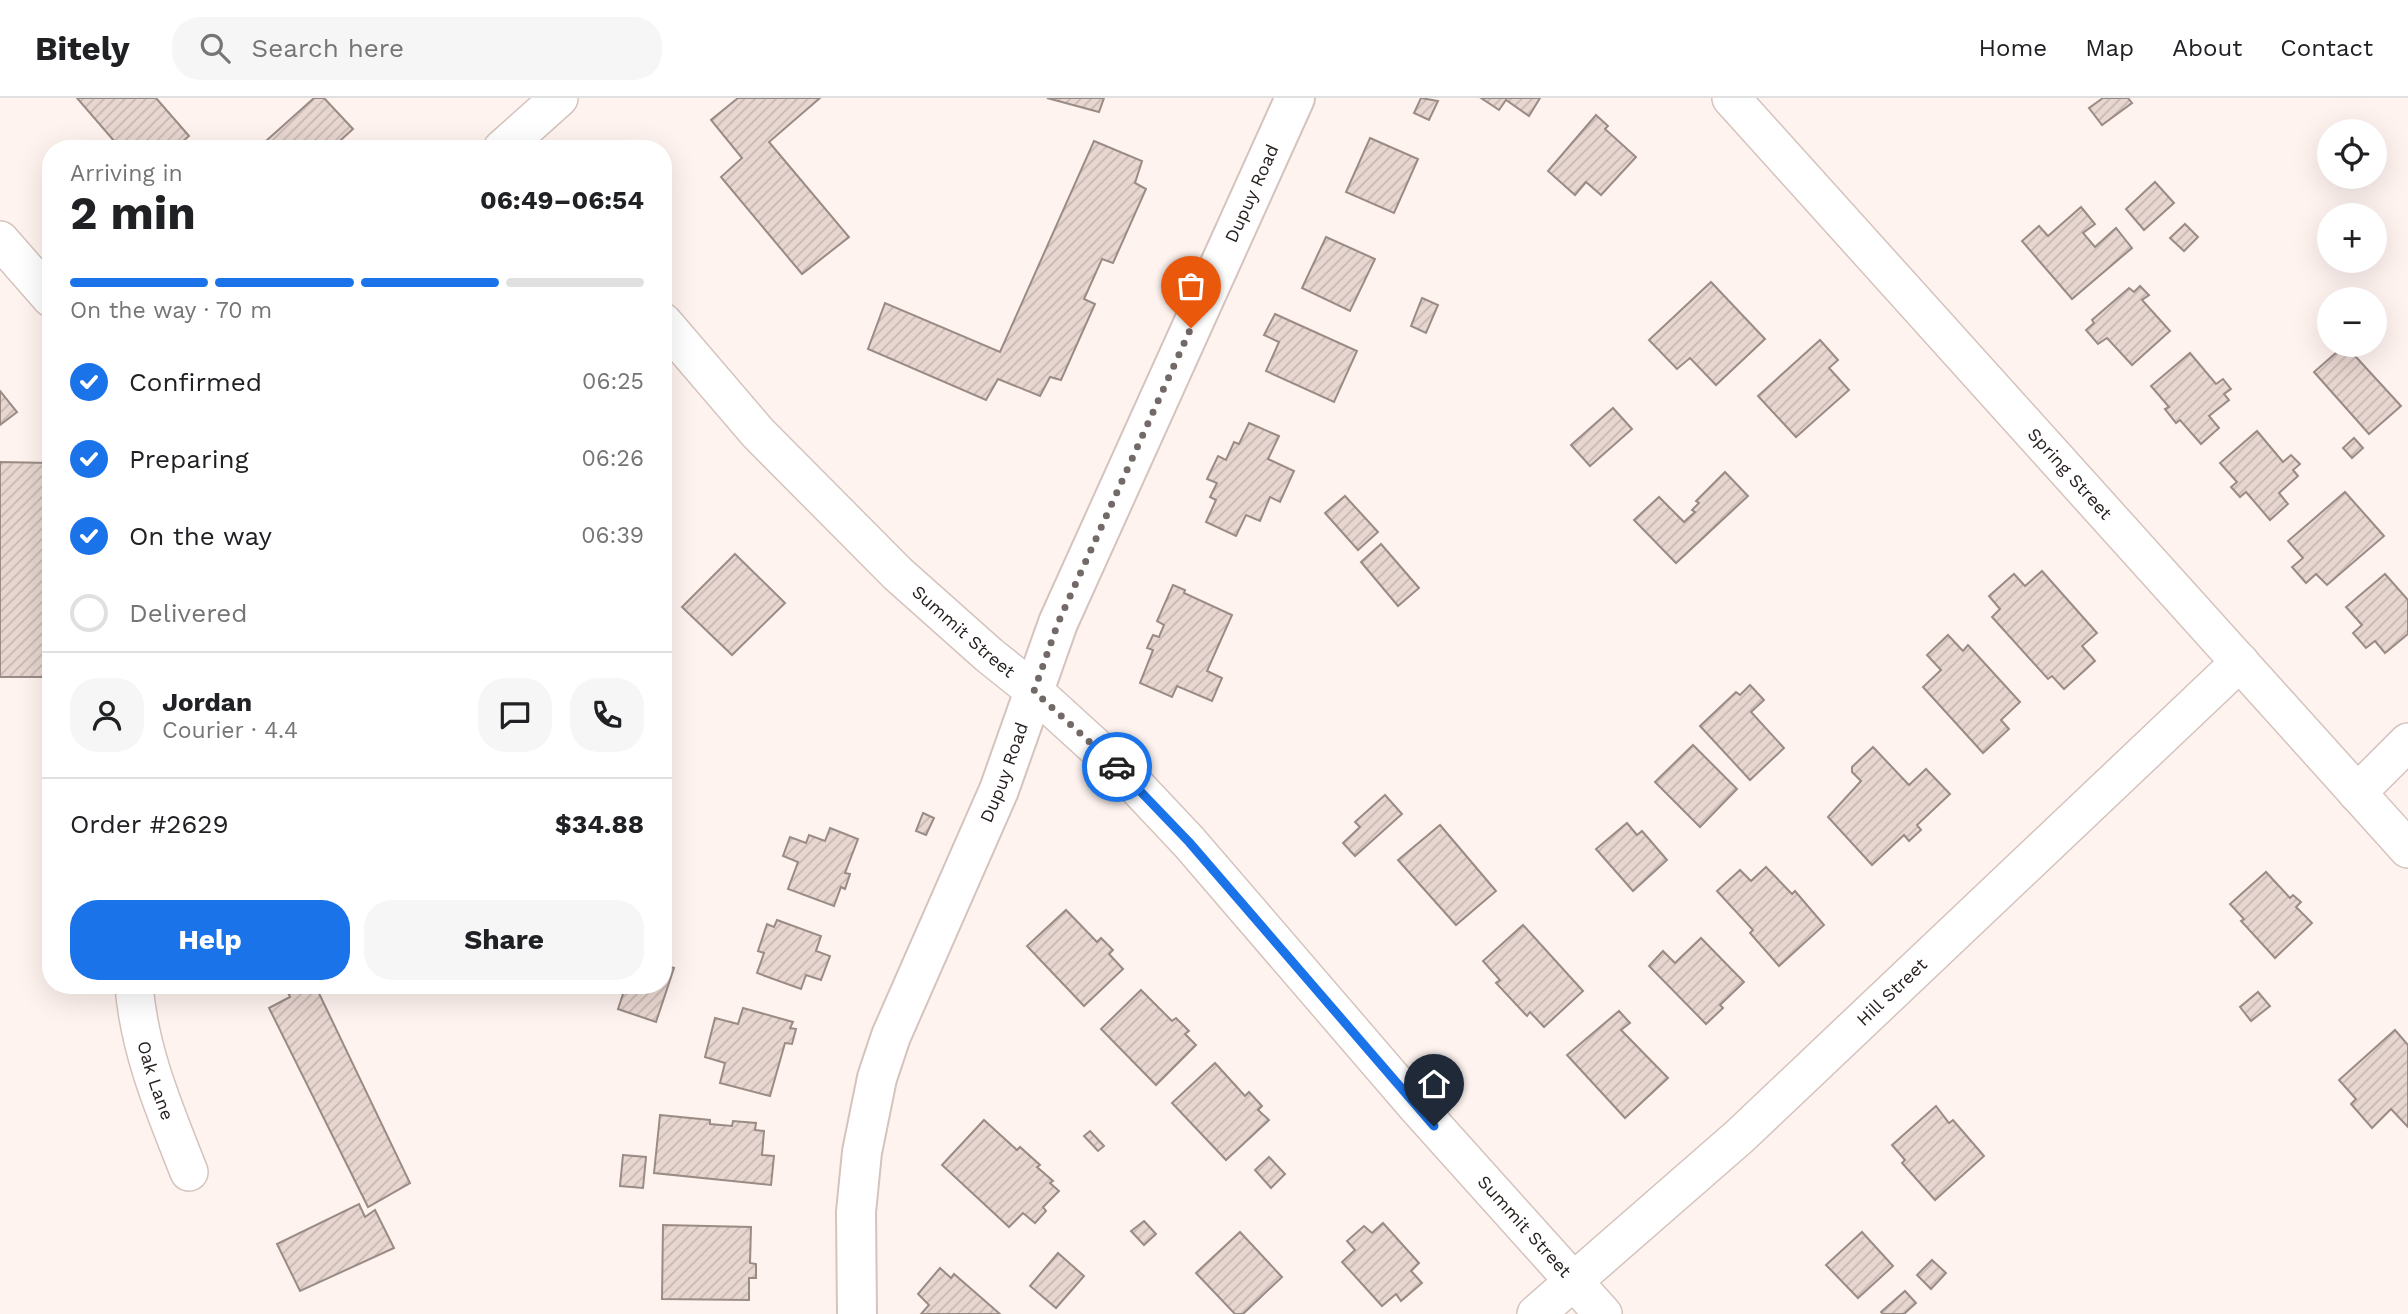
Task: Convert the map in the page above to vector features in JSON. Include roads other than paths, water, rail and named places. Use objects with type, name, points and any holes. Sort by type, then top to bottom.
[{"type":"street","points":[[516,140],[559,98]]},
{"type":"street","name":"Dupuy Road","points":[[857,1314],[856,1212],[862,1152],[877,1078],[891,1036],[999,790],[1058,623],[1295,98]]},
{"type":"street","name":"Spring Street","points":[[1731,98],[2408,849]]},
{"type":"street","points":[[0,240],[42,288]]},
{"type":"street","name":"Summit Street","points":[[672,333],[758,433],[898,573],[989,655],[1034,691],[1124,774],[1189,842],[1417,1107],[1603,1314]]},
{"type":"street","name":"Hill Street","points":[[1536,1314],[1740,1136],[2240,662]]},
{"type":"street","points":[[2357,793],[2408,742]]},
{"type":"street","name":"Oak Lane","points":[[135,994],[136,1015],[158,1095],[189,1172]]}]
